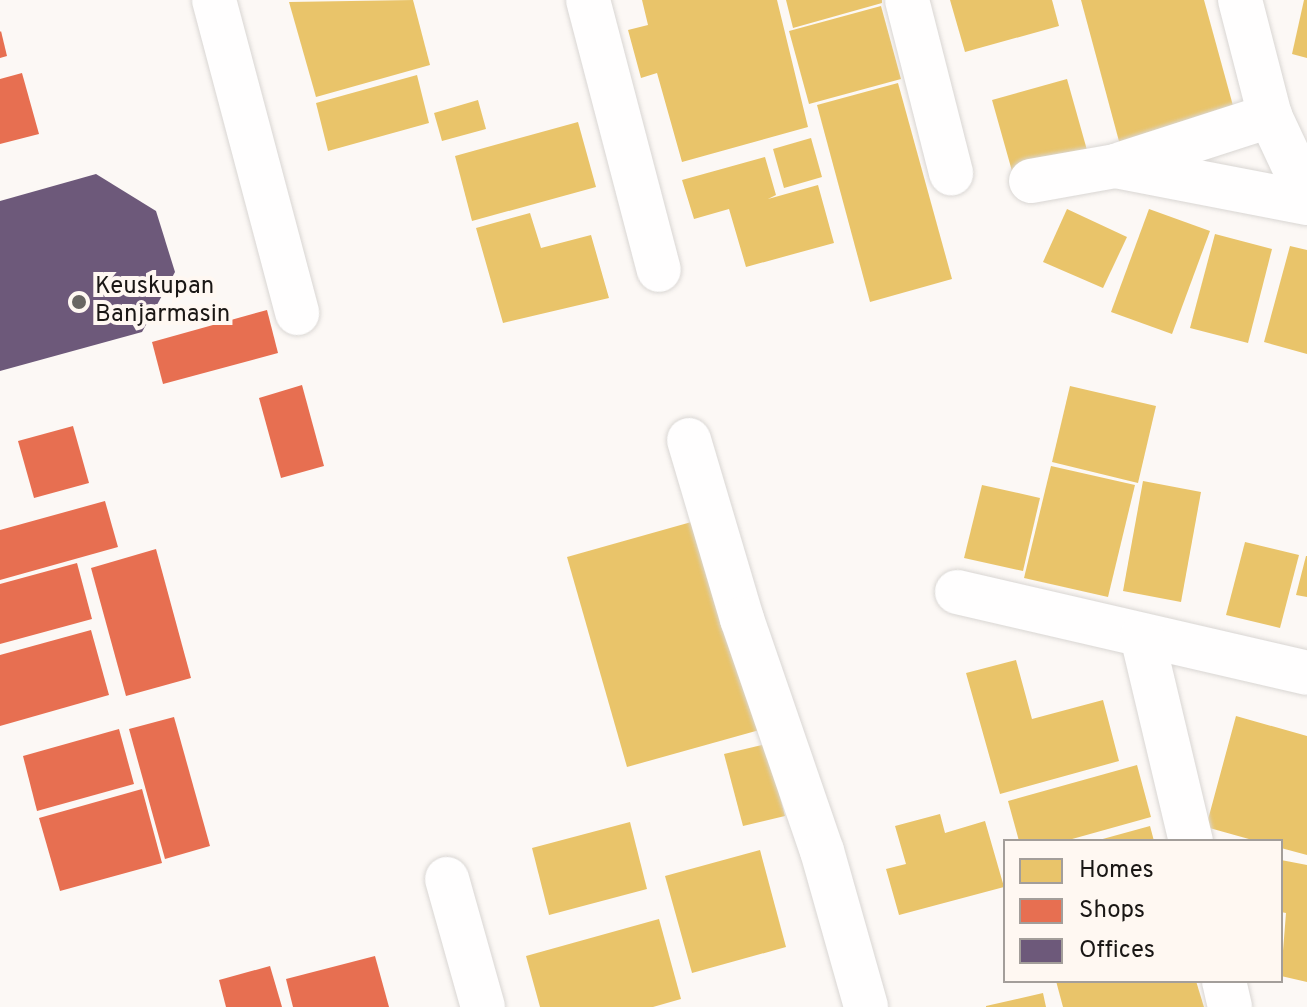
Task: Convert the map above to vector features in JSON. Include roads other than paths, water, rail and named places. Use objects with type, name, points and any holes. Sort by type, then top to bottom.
[{"type":"street","points":[[214,0],[297,313]]},
{"type":"street","points":[[588,0],[659,270]]},
{"type":"street","points":[[907,0],[951,173]]},
{"type":"street","points":[[1240,0],[1270,116],[1307,195]]},
{"type":"street","points":[[1031,181],[1115,166],[1270,116]]},
{"type":"street","points":[[1115,166],[1307,203]]},
{"type":"street","points":[[689,440],[742,619],[822,851],[866,1007]]},
{"type":"street","points":[[957,592],[1307,673]]},
{"type":"street","points":[[1142,636],[1191,839]]},
{"type":"street","points":[[447,879],[483,1007]]},
{"type":"street","points":[[1224,983],[1230,1007]]},
{"type":"place","name":"Keuskupan Banjarmasin","points":[[79,302]]}]
